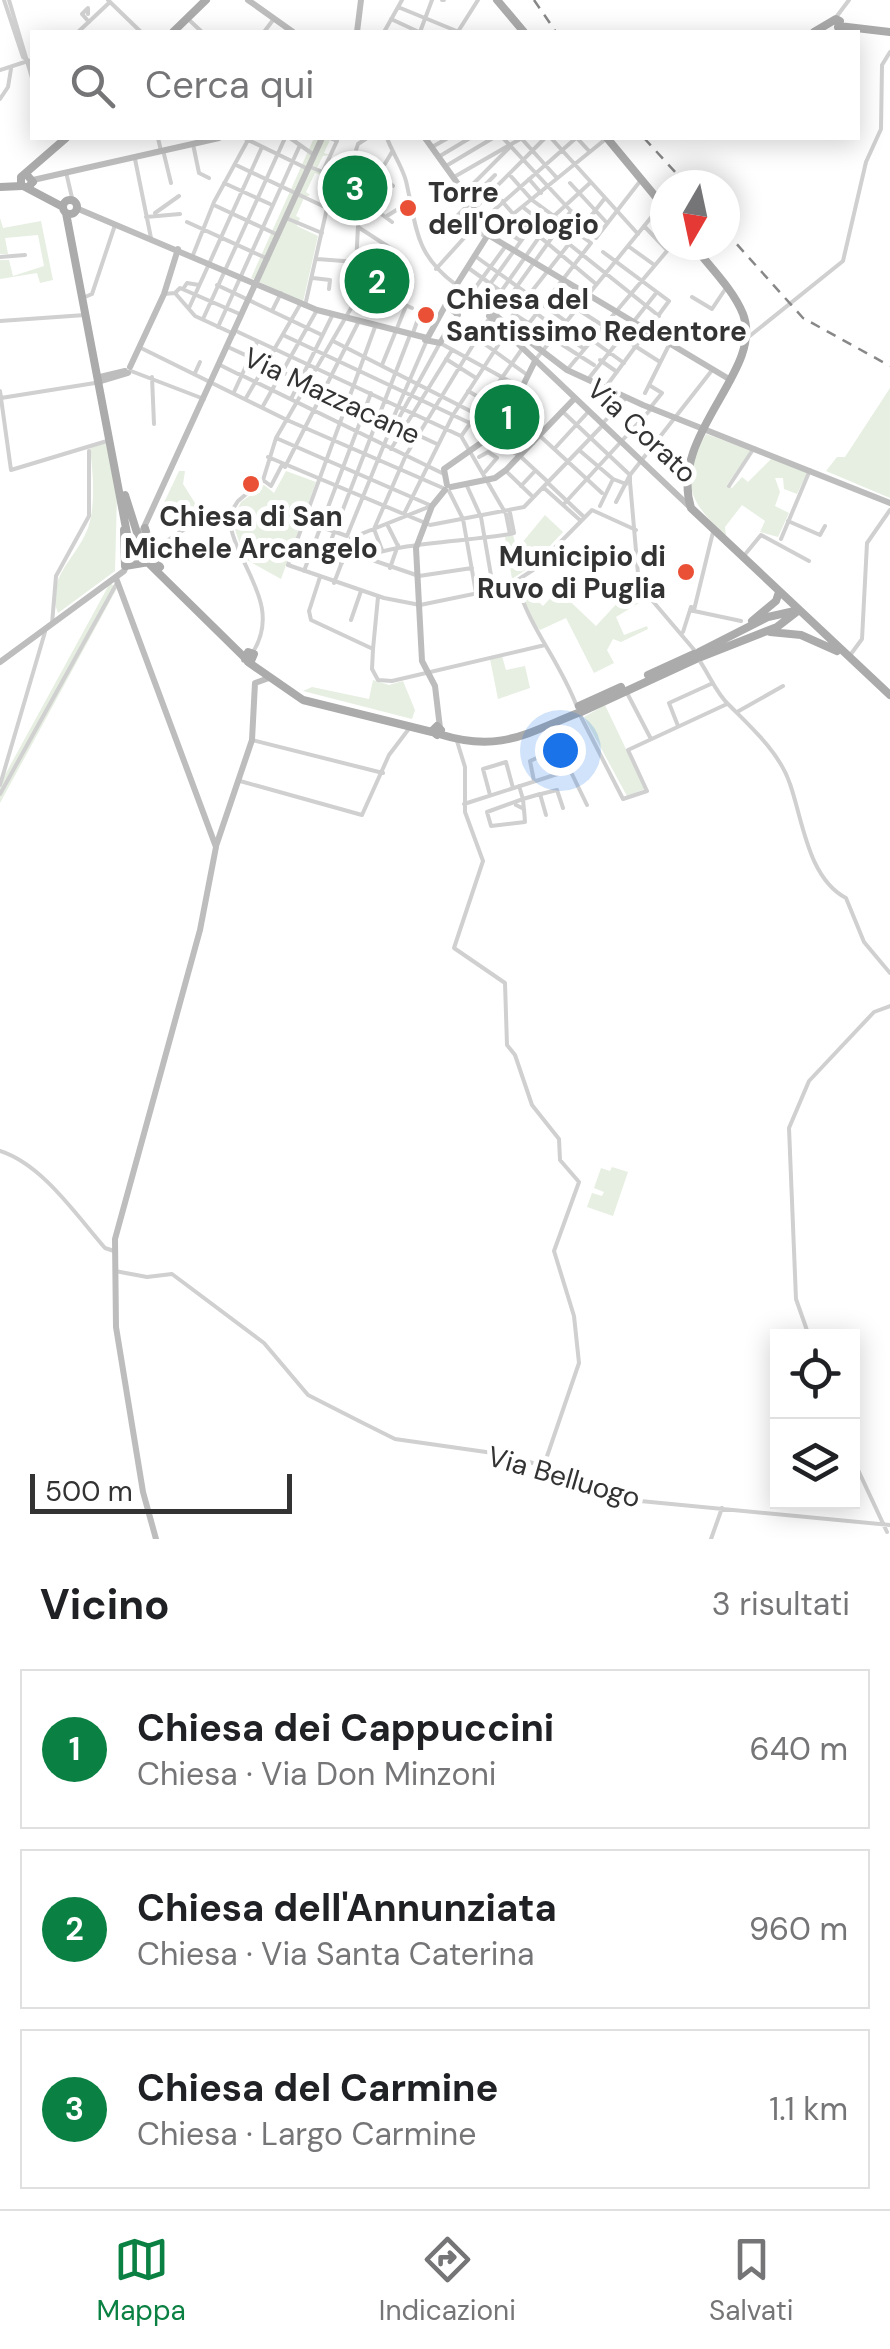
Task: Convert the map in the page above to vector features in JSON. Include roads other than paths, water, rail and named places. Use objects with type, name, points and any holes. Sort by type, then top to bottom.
[{"type":"main road","points":[[174,30],[206,0]]},
{"type":"main road","points":[[248,0],[274,18],[282,30]]},
{"type":"main road","points":[[358,30],[361,0]]},
{"type":"main road","points":[[497,0],[522,30]]},
{"type":"main road","points":[[819,30],[838,21],[890,32]]},
{"type":"main road","points":[[28,182],[37,166],[64,140]]},
{"type":"main road","points":[[0,662],[117,580],[144,538],[146,525],[321,140]]},
{"type":"main road","points":[[426,140],[484,218],[488,236],[466,267],[427,339]]},
{"type":"main road","points":[[610,140],[650,188]]},
{"type":"main road","points":[[2,187],[195,141]]},
{"type":"main road","points":[[28,182],[69,208],[115,223],[308,307],[346,319],[440,343],[458,313],[446,305]]},
{"type":"main road","points":[[69,208],[86,318],[129,512],[152,558]]},
{"type":"main road","points":[[488,236],[729,378]]},
{"type":"main road","points":[[100,381],[129,371],[164,294],[178,249]]},
{"type":"main road","points":[[705,260],[743,315],[746,340],[689,461],[686,486],[691,508],[890,695]]},
{"type":"main road","points":[[456,286],[567,370],[890,507]]},
{"type":"main road","name":"Via Corato","points":[[491,316],[691,508]]},
{"type":"main road","points":[[447,489],[444,469],[489,436],[522,388],[535,361]]},
{"type":"main road","points":[[560,384],[567,370]]},
{"type":"main road","points":[[100,381],[124,530],[125,567]]},
{"type":"main road","points":[[437,729],[435,686],[426,670],[416,548],[426,520],[447,489],[489,480],[506,471],[575,398]]},
{"type":"main road","points":[[674,493],[686,486]]},
{"type":"main road","points":[[129,512],[146,525]]},
{"type":"main road","points":[[124,530],[134,550],[152,558],[269,678],[303,700],[484,743],[514,740],[698,655],[776,601],[778,592]]},
{"type":"main road","points":[[125,567],[152,558]]},
{"type":"main road","points":[[117,580],[216,848]]},
{"type":"main road","points":[[741,626],[799,610]]},
{"type":"main road","points":[[250,658],[302,695],[470,739],[498,740],[536,729],[698,655],[765,632],[799,610]]},
{"type":"main road","points":[[765,632],[812,639],[851,659]]},
{"type":"main road","points":[[156,1539],[142,1492],[116,1328],[117,1228],[200,930],[216,848],[252,740],[255,683],[250,658]]},
{"type":"main road","points":[[255,683],[269,678]]},
{"type":"street","points":[[7,0],[30,60]]},
{"type":"street","points":[[7,0],[30,60]]},
{"type":"street","points":[[385,30],[402,0]]},
{"type":"street","points":[[420,30],[432,0]]},
{"type":"street","points":[[459,30],[478,0]]},
{"type":"street","points":[[838,21],[849,0]]},
{"type":"street","points":[[80,30],[109,1],[139,30]]},
{"type":"street","points":[[398,7],[454,30]]},
{"type":"street","points":[[88,14],[88,8],[82,14],[89,22]]},
{"type":"street","points":[[187,18],[200,30]]},
{"type":"street","points":[[265,30],[274,18]]},
{"type":"street","points":[[392,19],[416,30]]},
{"type":"street","points":[[746,340],[844,261],[866,162],[881,129],[882,65],[890,52]]},
{"type":"street","points":[[0,70],[30,60]]},
{"type":"street","points":[[0,99],[8,86],[11,69]]},
{"type":"street","points":[[159,140],[171,184]]},
{"type":"street","points":[[193,256],[246,140]]},
{"type":"street","points":[[248,140],[292,162],[347,180]]},
{"type":"street","points":[[202,319],[284,140]]},
{"type":"street","points":[[289,140],[331,158]]},
{"type":"street","points":[[322,174],[335,140]]},
{"type":"street","points":[[234,165],[326,208],[338,205],[359,142],[364,140]]},
{"type":"street","points":[[388,140],[430,264],[456,286]]},
{"type":"street","points":[[432,148],[445,140]]},
{"type":"street","points":[[438,156],[466,140]]},
{"type":"street","points":[[446,166],[491,140]]},
{"type":"street","points":[[506,140],[596,238],[641,180]]},
{"type":"street","points":[[454,178],[518,140]]},
{"type":"street","points":[[523,140],[557,178]]},
{"type":"street","points":[[455,231],[452,222],[545,140]]},
{"type":"street","points":[[550,140],[638,234]]},
{"type":"street","points":[[437,271],[472,227],[574,140]]},
{"type":"street","points":[[578,140],[589,151]]},
{"type":"street","points":[[457,217],[488,236],[605,140]]},
{"type":"street","points":[[195,141],[200,173],[209,178]]},
{"type":"street","points":[[218,327],[300,145]]},
{"type":"street","points":[[465,192],[510,145]]},
{"type":"street","points":[[189,308],[262,147]]},
{"type":"street","points":[[229,515],[262,477],[276,438],[346,319],[356,287],[360,208],[392,152]]},
{"type":"street","points":[[134,157],[150,238]]},
{"type":"street","points":[[66,172],[69,208]]},
{"type":"street","points":[[509,174],[532,200],[591,243],[520,334]]},
{"type":"street","points":[[473,203],[495,175]]},
{"type":"street","points":[[379,177],[394,186]]},
{"type":"street","points":[[529,179],[541,193]]},
{"type":"street","points":[[491,316],[500,291],[539,236],[554,216],[591,182]]},
{"type":"street","points":[[224,183],[272,205]]},
{"type":"street","points":[[570,183],[607,223]]},
{"type":"street","points":[[492,190],[515,216],[597,285]]},
{"type":"street","points":[[354,194],[367,199],[392,222]]},
{"type":"street","points":[[155,215],[178,196]]},
{"type":"street","points":[[595,365],[512,316],[605,198]]},
{"type":"street","points":[[216,206],[278,235]]},
{"type":"street","points":[[262,406],[307,328],[326,208]]},
{"type":"street","points":[[524,208],[659,316]]},
{"type":"street","points":[[387,216],[398,209]]},
{"type":"street","points":[[473,301],[491,267],[521,242],[544,209]]},
{"type":"street","points":[[382,550],[374,529],[406,456],[476,338],[510,298],[572,211]]},
{"type":"street","points":[[146,217],[180,214]]},
{"type":"street","points":[[535,361],[650,217]]},
{"type":"street","points":[[286,218],[322,233]]},
{"type":"street","points":[[187,222],[268,259]]},
{"type":"street","points":[[85,300],[97,281],[115,223]]},
{"type":"street","points":[[644,226],[650,231]]},
{"type":"street","points":[[358,227],[395,250],[412,274]]},
{"type":"street","points":[[501,228],[521,242]]},
{"type":"street","points":[[628,246],[654,265]]},
{"type":"street","points":[[458,313],[490,284],[510,249]]},
{"type":"street","points":[[603,252],[669,301],[605,388]]},
{"type":"street","points":[[0,258],[25,255]]},
{"type":"street","points":[[475,256],[624,362]]},
{"type":"street","points":[[317,259],[357,262]]},
{"type":"street","points":[[567,370],[658,260]]},
{"type":"street","points":[[466,267],[520,305]]},
{"type":"street","points":[[313,278],[329,280],[328,289]]},
{"type":"street","points":[[356,287],[361,288],[366,279],[397,294]]},
{"type":"street","points":[[164,294],[184,289],[186,283],[199,285]]},
{"type":"street","points":[[217,285],[322,335]]},
{"type":"street","points":[[382,365],[409,306],[392,304],[403,285]]},
{"type":"street","points":[[692,296],[712,310],[726,288]]},
{"type":"street","points":[[184,289],[242,316]]},
{"type":"street","points":[[588,380],[595,365],[657,292]]},
{"type":"street","points":[[175,293],[202,319],[461,436],[507,512],[514,533],[416,548],[397,545],[363,557]]},
{"type":"street","points":[[552,293],[660,362]]},
{"type":"street","points":[[272,311],[280,294]]},
{"type":"street","points":[[246,398],[291,320],[308,307]]},
{"type":"street","points":[[536,313],[584,348]]},
{"type":"street","points":[[290,399],[333,315]]},
{"type":"street","points":[[0,321],[86,318]]},
{"type":"street","points":[[325,556],[418,319]]},
{"type":"street","points":[[262,477],[271,486],[358,322]]},
{"type":"street","points":[[453,322],[527,375]]},
{"type":"street","points":[[375,326],[288,565],[378,597],[420,604],[517,586]]},
{"type":"street","points":[[408,513],[437,444],[506,333]]},
{"type":"street","points":[[283,334],[469,423],[520,456],[583,519]]},
{"type":"street","points":[[334,583],[352,537],[362,495],[427,339]]},
{"type":"street","points":[[333,340],[534,442]]},
{"type":"street","points":[[234,392],[257,342]]},
{"type":"street","points":[[401,407],[440,343],[522,388]]},
{"type":"street","points":[[645,393],[670,343]]},
{"type":"street","points":[[139,346],[304,428],[447,489],[464,519],[476,593]]},
{"type":"street","name":"Via Mazzacane","points":[[228,347],[437,444]]},
{"type":"street","points":[[392,448],[453,348]]},
{"type":"street","points":[[461,436],[522,349]]},
{"type":"street","points":[[446,360],[476,378]]},
{"type":"street","points":[[600,360],[617,372]]},
{"type":"street","points":[[195,373],[200,362]]},
{"type":"street","points":[[220,365],[444,474]]},
{"type":"street","points":[[616,502],[630,475],[713,369]]},
{"type":"street","points":[[129,371],[204,399]]},
{"type":"street","points":[[152,377],[154,424]]},
{"type":"street","points":[[100,381],[1,394],[11,470],[110,440]]},
{"type":"street","points":[[565,503],[662,394],[649,386]]},
{"type":"street","points":[[468,391],[505,412]]},
{"type":"street","points":[[304,571],[371,393]]},
{"type":"street","points":[[267,459],[426,520],[430,525],[481,517],[522,508],[626,398]]},
{"type":"street","points":[[562,411],[630,475],[639,585],[674,620],[727,704],[738,712],[790,782],[804,834],[829,889],[846,898],[864,942],[890,974]]},
{"type":"street","points":[[554,448],[588,411]]},
{"type":"street","points":[[540,436],[602,493]]},
{"type":"street","points":[[276,438],[432,506]]},
{"type":"street","points":[[172,439],[185,442]]},
{"type":"street","points":[[729,486],[754,448]]},
{"type":"street","points":[[0,785],[49,626],[56,576],[89,516],[89,450]]},
{"type":"street","points":[[579,450],[612,478],[626,484]]},
{"type":"street","points":[[477,458],[488,452],[497,458],[484,472]]},
{"type":"street","points":[[780,541],[810,470]]},
{"type":"street","points":[[506,471],[533,497]]},
{"type":"street","points":[[522,486],[536,471]]},
{"type":"street","points":[[600,506],[612,478]]},
{"type":"street","points":[[467,486],[481,517],[494,590]]},
{"type":"street","points":[[304,521],[352,537],[432,506]]},
{"type":"street","points":[[851,659],[862,640],[867,543],[890,507]]},
{"type":"street","points":[[636,530],[592,510],[535,568],[522,574],[517,586],[531,627],[565,674],[578,710],[623,799],[648,790],[629,749],[727,704]]},
{"type":"street","points":[[152,558],[204,516],[229,515]]},
{"type":"street","points":[[229,515],[262,601],[260,634],[250,658]]},
{"type":"street","points":[[788,522],[820,536],[825,526]]},
{"type":"street","points":[[387,524],[397,545],[390,568]]},
{"type":"street","points":[[683,632],[686,618],[693,610],[713,531]]},
{"type":"street","points":[[742,558],[758,536],[780,541],[809,560]]},
{"type":"street","points":[[352,537],[363,557]]},
{"type":"street","points":[[296,545],[342,563]]},
{"type":"street","points":[[346,551],[419,576],[472,568]]},
{"type":"street","points":[[320,577],[310,609],[311,620],[373,649]]},
{"type":"street","points":[[0,794],[117,580]]},
{"type":"street","points":[[351,620],[360,591]]},
{"type":"street","points":[[378,597],[372,670],[378,680],[392,681],[544,642]]},
{"type":"street","points":[[693,610],[741,626]]},
{"type":"street","points":[[674,620],[686,618]]},
{"type":"street","points":[[678,726],[669,703],[713,682]]},
{"type":"street","points":[[738,712],[782,686]]},
{"type":"street","points":[[626,691],[651,739]]},
{"type":"street","points":[[240,781],[362,815],[389,755],[411,726]]},
{"type":"street","points":[[456,738],[466,766],[464,804],[483,861],[454,948],[505,983],[507,1045],[516,1055],[532,1105],[560,1139],[560,1160],[578,1182],[554,1251],[574,1316],[579,1363],[542,1468]]},
{"type":"street","points":[[252,740],[383,773]]},
{"type":"street","points":[[534,782],[530,761],[566,746]]},
{"type":"street","points":[[490,796],[483,769],[506,762],[523,798],[525,822],[491,826],[487,812],[516,805],[523,798],[558,790],[564,808]]},
{"type":"street","points":[[464,804],[570,770],[586,805]]},
{"type":"street","points":[[540,794],[546,814]]},
{"type":"street","points":[[516,805],[524,811]]},
{"type":"street","points":[[807,1329],[796,1299],[789,1128],[809,1081],[874,1012],[890,1006]]},
{"type":"street","points":[[0,1151],[17,1156],[62,1198],[105,1248],[115,1252]]},
{"type":"street","name":"Via Belluogo","points":[[115,1270],[147,1277],[172,1274],[264,1344],[308,1395],[395,1438],[508,1455],[604,1486],[630,1500],[881,1524],[888,1529]]},
{"type":"street","points":[[860,1475],[881,1524]]},
{"type":"street","points":[[711,1539],[722,1508]]},
{"type":"railway","points":[[534,0],[555,30]]},
{"type":"railway","points":[[646,140],[673,170]]},
{"type":"railway","points":[[740,248],[803,318],[890,366]]},
{"type":"place","name":"Chiesa del Carmine","points":[[355,188]]},
{"type":"place","name":"Torre dell'Orologio","points":[[408,208]]},
{"type":"place","name":"Chiesa dell'Annunziata","points":[[377,281]]},
{"type":"place","name":"Chiesa del Santissimo Redentore","points":[[426,315]]},
{"type":"place","name":"Chiesa dei Cappuccini","points":[[507,417]]},
{"type":"place","name":"Chiesa di San Michele Arcangelo","points":[[251,484]]},
{"type":"place","name":"Municipio di Ruvo di Puglia","points":[[686,572]]}]
